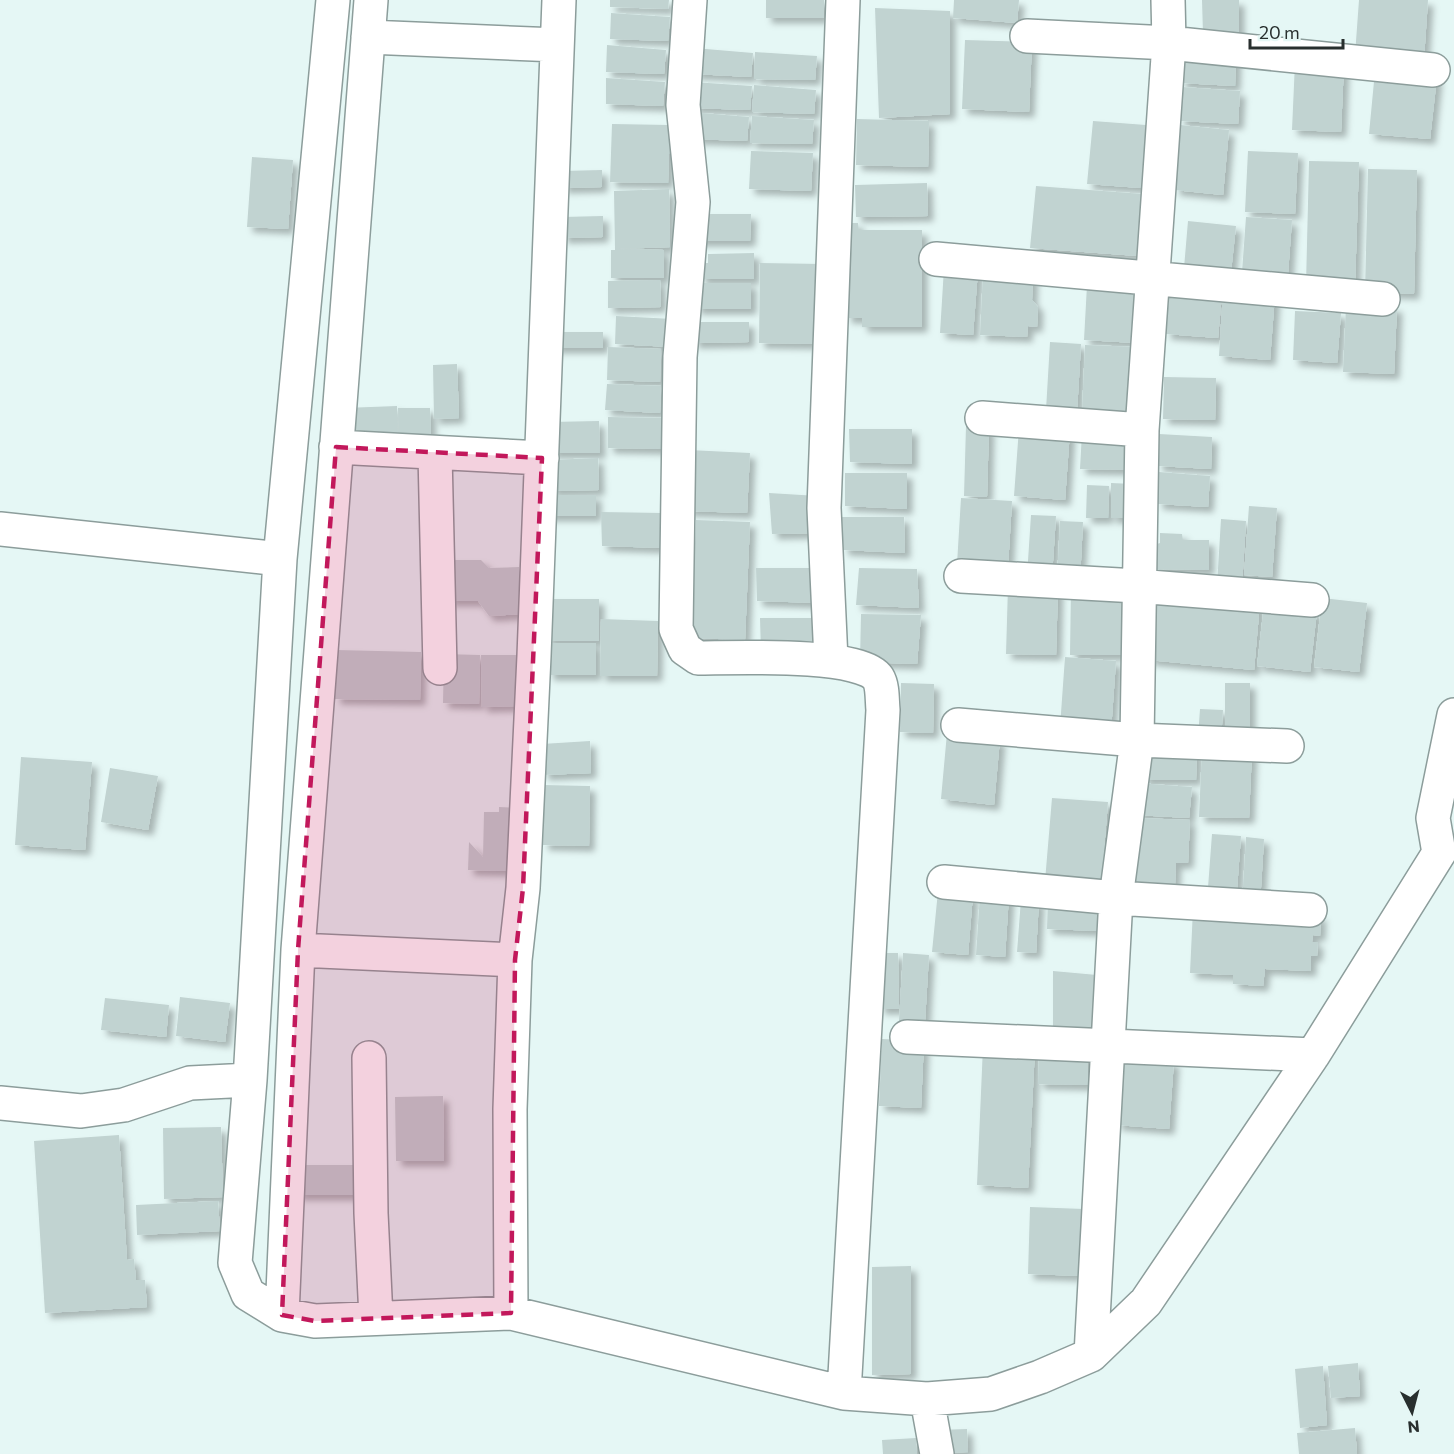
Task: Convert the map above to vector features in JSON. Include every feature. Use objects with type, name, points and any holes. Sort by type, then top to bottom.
[{"type":"street","points":[[333,0],[280,559],[250,1080],[235,1263],[248,1294],[282,1315],[315,1321],[511,1312],[844,1393],[927,1399],[991,1394],[1040,1377],[1091,1355],[1146,1302],[1446,859],[1433,818],[1454,715]]},
{"type":"street","points":[[282,1315],[298,950],[371,0]]},
{"type":"street","points":[[511,1312],[510,1109],[515,960],[524,888],[559,0]]},
{"type":"street","points":[[690,0],[683,105],[693,202],[680,357],[676,629],[685,649],[698,658],[831,660],[866,667],[879,679],[883,710],[844,1393]]},
{"type":"street","points":[[831,660],[824,508],[843,0]]},
{"type":"street","points":[[1091,1355],[1106,1044],[1116,898],[1137,740],[1140,648],[1137,586],[1142,430],[1169,43],[1168,0]]},
{"type":"street","points":[[1027,36],[1169,43],[1433,70]]},
{"type":"street","points":[[368,37],[557,45]]},
{"type":"street","points":[[936,260],[1383,299]]},
{"type":"street","points":[[982,418],[1142,430]]},
{"type":"street","points":[[336,447],[542,458]]},
{"type":"street","points":[[435,454],[440,668]]},
{"type":"street","points":[[0,529],[280,559]]},
{"type":"street","points":[[961,576],[1137,586],[1312,600]]},
{"type":"street","points":[[958,725],[1137,740],[1287,746]]},
{"type":"street","points":[[944,882],[1116,898],[1310,910]]},
{"type":"street","points":[[298,950],[515,960]]},
{"type":"street","points":[[907,1037],[1106,1044],[1313,1055]]},
{"type":"street","points":[[369,1058],[371,1213],[376,1318]]},
{"type":"street","points":[[0,1103],[81,1111],[124,1105],[190,1083],[250,1080]]},
{"type":"street","points":[[927,1399],[936,1454]]},
{"type":"highlighted area","points":[[336,447],[542,458],[523,888],[515,960],[511,1313],[315,1321],[282,1315],[298,950]]},
{"type":"building","points":[[610,0],[669,0],[668,9],[610,7]]},
{"type":"building","points":[[766,0],[824,0],[824,18],[766,18]]},
{"type":"building","points":[[954,0],[1019,0],[1017,23],[953,18]]},
{"type":"building","points":[[1202,0],[1239,0],[1239,35],[1203,34]]},
{"type":"building","points":[[1359,0],[1428,0],[1424,59],[1355,55]]},
{"type":"building","points":[[875,8],[950,11],[950,114],[879,118]]},
{"type":"building","points":[[611,13],[670,17],[668,41],[610,39]]},
{"type":"building","points":[[965,40],[1032,42],[1029,112],[962,109]]},
{"type":"building","points":[[607,45],[666,50],[664,74],[606,72]]},
{"type":"building","points":[[694,48],[753,53],[751,77],[693,74]]},
{"type":"building","points":[[755,52],[817,56],[815,80],[754,79]]},
{"type":"building","points":[[1182,52],[1236,54],[1235,86],[1180,83]]},
{"type":"building","points":[[1295,62],[1344,64],[1341,132],[1292,130]]},
{"type":"building","points":[[1375,71],[1437,77],[1430,139],[1369,134]]},
{"type":"building","points":[[606,78],[665,82],[663,106],[606,104]]},
{"type":"building","points":[[693,82],[752,86],[750,110],[692,108]]},
{"type":"building","points":[[754,85],[816,90],[814,114],[752,112]]},
{"type":"building","points":[[1182,87],[1240,91],[1238,124],[1179,121]]},
{"type":"building","points":[[690,112],[749,117],[747,141],[690,139]]},
{"type":"building","points":[[752,116],[814,120],[812,144],[750,143]]},
{"type":"building","points":[[857,119],[929,121],[928,167],[856,165]]},
{"type":"building","points":[[1093,121],[1146,125],[1141,188],[1087,184]]},
{"type":"building","points":[[612,124],[670,125],[668,183],[610,182]]},
{"type":"building","points":[[1180,125],[1229,130],[1223,195],[1174,190]]},
{"type":"building","points":[[751,151],[813,153],[811,191],[749,189]]},
{"type":"building","points":[[1248,151],[1298,153],[1295,214],[1245,212]]},
{"type":"building","points":[[252,157],[293,160],[288,229],[247,227]]},
{"type":"building","points":[[1309,161],[1359,162],[1355,286],[1306,285]]},
{"type":"building","points":[[1368,169],[1417,170],[1414,294],[1365,292]]},
{"type":"building","points":[[602,170],[602,187],[562,188],[562,171]]},
{"type":"building","points":[[927,183],[928,216],[856,217],[855,185]]},
{"type":"building","points":[[1036,186],[1143,194],[1138,256],[1030,248]]},
{"type":"building","points":[[669,189],[670,247],[619,249],[664,250],[664,278],[611,278],[611,250],[615,250],[614,191]]},
{"type":"building","points":[[697,214],[751,214],[750,241],[697,241]]},
{"type":"building","points":[[603,216],[603,237],[562,238],[562,217]]},
{"type":"building","points":[[1246,217],[1292,220],[1288,274],[1242,272]]},
{"type":"building","points":[[1188,221],[1236,226],[1231,272],[1184,268]]},
{"type":"building","points":[[846,223],[858,223],[859,230],[922,230],[922,327],[862,327],[862,318],[846,318]]},
{"type":"building","points":[[754,253],[754,279],[700,279],[699,263],[708,263],[708,254]]},
{"type":"building","points":[[760,263],[823,264],[822,344],[759,343]]},
{"type":"building","points":[[944,268],[978,270],[973,335],[940,333]]},
{"type":"building","points":[[983,272],[1033,274],[1032,300],[1038,307],[1037,327],[1028,326],[1027,337],[980,335]]},
{"type":"building","points":[[660,280],[661,307],[608,308],[608,281]]},
{"type":"building","points":[[695,283],[751,283],[751,309],[695,309]]},
{"type":"building","points":[[1087,285],[1140,291],[1136,343],[1084,340]]},
{"type":"building","points":[[1170,289],[1222,294],[1218,338],[1165,334]]},
{"type":"building","points":[[1223,291],[1275,295],[1270,360],[1219,356]]},
{"type":"building","points":[[1346,305],[1397,307],[1394,374],[1343,372]]},
{"type":"building","points":[[1295,311],[1341,313],[1337,363],[1293,360]]},
{"type":"building","points":[[616,316],[673,319],[671,347],[615,344]]},
{"type":"building","points":[[693,322],[749,322],[749,342],[693,343]]},
{"type":"building","points":[[553,332],[603,332],[603,348],[553,348]]},
{"type":"building","points":[[1050,342],[1081,344],[1077,412],[1046,410]]},
{"type":"building","points":[[1085,345],[1138,347],[1135,415],[1082,412]]},
{"type":"building","points":[[608,347],[661,349],[660,382],[607,380]]},
{"type":"building","points":[[457,364],[459,418],[434,419],[433,365]]},
{"type":"building","points":[[1164,377],[1216,378],[1215,420],[1163,419]]},
{"type":"building","points":[[607,384],[661,386],[660,413],[605,410]]},
{"type":"building","points":[[397,406],[398,445],[345,447],[344,408]]},
{"type":"building","points":[[398,408],[430,408],[431,440],[399,440]]},
{"type":"building","points":[[608,417],[664,418],[663,449],[608,448]]},
{"type":"building","points":[[599,421],[600,453],[550,453],[550,422]]},
{"type":"building","points":[[966,426],[989,426],[987,497],[964,496]]},
{"type":"building","points":[[1019,428],[1070,431],[1065,500],[1014,496]]},
{"type":"building","points":[[849,429],[912,429],[912,464],[850,462]]},
{"type":"building","points":[[1082,432],[1134,434],[1133,470],[1080,469]]},
{"type":"building","points":[[1159,434],[1212,437],[1211,469],[1157,466]]},
{"type":"building","points":[[689,450],[750,453],[747,513],[686,511]]},
{"type":"building","points":[[598,458],[599,490],[550,491],[549,460]]},
{"type":"building","points":[[1159,472],[1210,476],[1208,507],[1157,504]]},
{"type":"building","points":[[845,473],[907,473],[907,509],[845,506]]},
{"type":"building","points":[[1111,483],[1134,484],[1134,518],[1111,518]]},
{"type":"building","points":[[1087,485],[1109,486],[1108,518],[1086,518]]},
{"type":"building","points":[[769,493],[818,496],[817,533],[772,534]]},
{"type":"building","points":[[547,495],[596,495],[596,516],[547,516]]},
{"type":"building","points":[[961,498],[1012,501],[1008,567],[957,564]]},
{"type":"building","points":[[1249,506],[1277,508],[1272,577],[1244,575]]},
{"type":"building","points":[[601,512],[663,513],[664,548],[602,546]]},
{"type":"building","points":[[1031,515],[1056,516],[1052,577],[1027,576]]},
{"type":"building","points":[[842,517],[904,517],[905,553],[843,550]]},
{"type":"building","points":[[1221,519],[1246,521],[1242,586],[1217,585]]},
{"type":"building","points":[[696,520],[750,522],[745,640],[691,638]]},
{"type":"building","points":[[1060,521],[1083,522],[1080,580],[1057,579]]},
{"type":"building","points":[[1160,533],[1182,534],[1183,540],[1209,540],[1209,570],[1154,569],[1154,545],[1160,543]]},
{"type":"building","points":[[447,560],[481,560],[489,568],[519,567],[521,614],[489,616],[478,601],[447,601]]},
{"type":"building","points":[[756,568],[818,568],[819,603],[757,601]]},
{"type":"building","points":[[859,568],[917,569],[919,608],[856,605]]},
{"type":"building","points":[[1008,586],[1058,587],[1056,655],[1006,654]]},
{"type":"building","points":[[1071,587],[1122,588],[1121,655],[1070,655]]},
{"type":"building","points":[[1155,594],[1260,603],[1254,670],[1148,660]]},
{"type":"building","points":[[1322,598],[1367,603],[1359,672],[1314,667]]},
{"type":"building","points":[[545,599],[599,599],[599,641],[545,641]]},
{"type":"building","points":[[1264,605],[1317,611],[1310,672],[1257,666]]},
{"type":"building","points":[[861,614],[921,615],[917,664],[860,662]]},
{"type":"building","points":[[760,618],[822,618],[822,654],[761,652]]},
{"type":"building","points":[[601,619],[658,621],[657,676],[600,676]]},
{"type":"building","points":[[548,643],[596,643],[596,675],[548,675]]},
{"type":"building","points":[[336,650],[421,652],[420,700],[335,699]]},
{"type":"building","points":[[444,654],[480,655],[479,704],[443,703]]},
{"type":"building","points":[[481,655],[517,655],[518,706],[482,707]]},
{"type":"building","points":[[1065,657],[1116,661],[1111,731],[1060,727]]},
{"type":"building","points":[[901,683],[934,684],[933,733],[900,732]]},
{"type":"building","points":[[1225,683],[1250,683],[1250,737],[1225,737]]},
{"type":"building","points":[[1200,709],[1223,710],[1221,740],[1198,738]]},
{"type":"building","points":[[947,733],[1000,739],[994,805],[941,799]]},
{"type":"building","points":[[590,741],[591,773],[543,775],[542,744]]},
{"type":"building","points":[[1202,749],[1252,751],[1249,818],[1199,817]]},
{"type":"building","points":[[1142,750],[1197,750],[1196,780],[1142,780]]},
{"type":"building","points":[[21,757],[92,762],[85,850],[15,845]]},
{"type":"building","points":[[110,768],[158,776],[148,830],[101,822]]},
{"type":"building","points":[[1137,783],[1192,787],[1189,818],[1135,815]]},
{"type":"building","points":[[544,785],[590,786],[589,846],[543,845]]},
{"type":"building","points":[[1052,798],[1108,802],[1101,886],[1045,881]]},
{"type":"building","points":[[499,807],[520,808],[508,871],[468,870],[469,842],[483,857],[484,812],[499,812]]},
{"type":"building","points":[[1137,818],[1190,820],[1188,863],[1176,863],[1175,885],[1134,884]]},
{"type":"building","points":[[1212,834],[1241,836],[1236,903],[1207,901]]},
{"type":"building","points":[[1246,837],[1264,839],[1260,904],[1242,903]]},
{"type":"building","points":[[938,891],[973,894],[968,955],[932,952]]},
{"type":"building","points":[[980,894],[1009,895],[1005,957],[976,955]]},
{"type":"building","points":[[1048,898],[1099,899],[1099,931],[1047,929]]},
{"type":"building","points":[[1021,899],[1039,900],[1036,953],[1017,952]]},
{"type":"building","points":[[1193,909],[1321,915],[1320,936],[1313,935],[1312,942],[1318,942],[1317,956],[1311,956],[1311,971],[1265,969],[1263,986],[1233,984],[1233,975],[1190,973]]},
{"type":"building","points":[[879,953],[898,953],[899,1009],[879,1009]]},
{"type":"building","points":[[903,953],[929,955],[925,1022],[899,1021]]},
{"type":"building","points":[[1053,971],[1097,975],[1091,1033],[1053,1034]]},
{"type":"building","points":[[180,997],[230,1003],[225,1042],[176,1036]]},
{"type":"building","points":[[105,998],[169,1005],[166,1037],[101,1030]]},
{"type":"building","points":[[882,1039],[924,1041],[921,1108],[879,1106]]},
{"type":"building","points":[[983,1046],[1035,1048],[1028,1188],[977,1185]]},
{"type":"building","points":[[1039,1047],[1088,1047],[1088,1085],[1038,1084]]},
{"type":"building","points":[[1121,1057],[1174,1061],[1169,1129],[1116,1125]]},
{"type":"building","points":[[443,1096],[444,1161],[396,1161],[395,1097]]},
{"type":"building","points":[[221,1127],[223,1197],[164,1199],[163,1128]]},
{"type":"building","points":[[119,1135],[127,1260],[134,1259],[136,1280],[145,1280],[147,1307],[45,1313],[34,1141]]},
{"type":"building","points":[[296,1165],[363,1165],[362,1195],[296,1195]]},
{"type":"building","points":[[218,1201],[220,1231],[137,1235],[136,1205]]},
{"type":"building","points":[[1030,1207],[1084,1209],[1082,1276],[1028,1274]]},
{"type":"building","points":[[911,1266],[911,1374],[872,1375],[872,1267]]},
{"type":"building","points":[[1358,1363],[1360,1396],[1331,1398],[1328,1366]]},
{"type":"building","points":[[1323,1366],[1327,1425],[1300,1428],[1295,1369]]},
{"type":"building","points":[[1355,1428],[1357,1454],[1299,1454],[1297,1433]]},
{"type":"building","points":[[967,1429],[968,1452],[938,1453],[938,1430]]},
{"type":"building","points":[[916,1438],[917,1454],[883,1454],[882,1440]]}]
